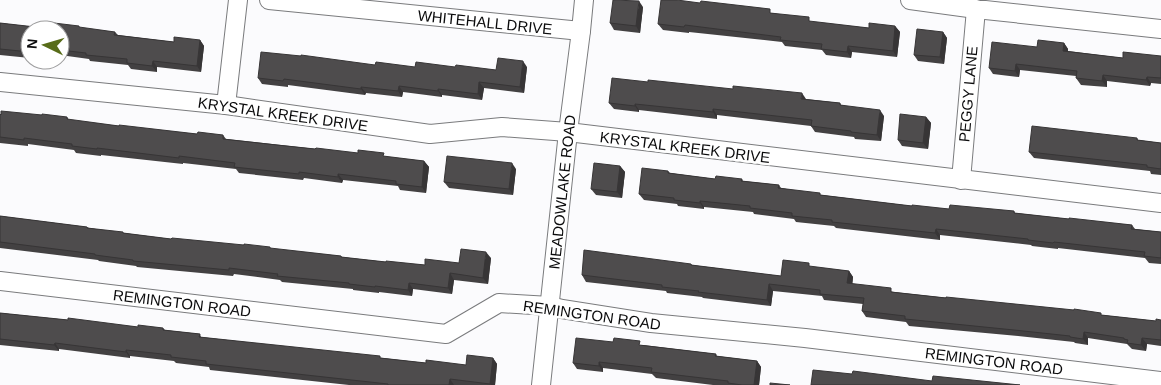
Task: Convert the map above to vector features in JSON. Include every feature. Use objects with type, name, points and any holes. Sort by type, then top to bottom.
[{"type":"street","points":[[226,105],[238,0]]},
{"type":"street","name":"WHITEHALL DRIVE","points":[[269,0],[581,31]]},
{"type":"street","name":"MEADOWLAKE ROAD","points":[[541,385],[584,0]]},
{"type":"street","points":[[910,0],[1161,29]]},
{"type":"street","name":"PEGGY LANE","points":[[961,180],[976,9]]},
{"type":"street","name":"KRYSTAL KREEK DRIVE","points":[[0,82],[226,105],[430,134],[502,127],[568,132],[1161,204]]},
{"type":"street","name":"REMINGTON ROAD","points":[[0,282],[446,334],[499,303],[550,306],[562,310],[651,323],[805,338],[1161,381]]},
{"type":"building","points":[[613,0],[639,1],[636,26],[610,23]]},
{"type":"building","points":[[661,0],[700,3],[701,1],[770,9],[770,13],[809,17],[809,21],[869,28],[869,23],[895,26],[893,51],[848,46],[847,52],[821,49],[822,44],[780,40],[781,37],[685,25],[684,27],[658,24]]},
{"type":"building","points":[[0,23],[20,25],[20,51],[0,49]]},
{"type":"building","points":[[70,25],[115,32],[114,35],[174,42],[174,37],[200,40],[197,66],[153,61],[152,66],[127,63],[127,59],[86,55],[86,53],[70,51]]},
{"type":"building","points":[[917,29],[943,32],[940,57],[914,55]]},
{"type":"building","points":[[1038,40],[1064,43],[1063,51],[1123,58],[1123,52],[1161,56],[1161,78],[1147,77],[1146,80],[1103,75],[1102,81],[1076,78],[1077,71],[1016,64],[1015,71],[989,68],[992,42],[1037,47]]},
{"type":"building","points":[[261,52],[301,55],[375,65],[376,62],[415,67],[416,62],[496,70],[498,58],[523,61],[520,87],[479,82],[478,94],[399,86],[398,91],[361,87],[361,89],[284,79],[283,81],[258,78]]},
{"type":"building","points":[[612,78],[733,89],[733,86],[802,93],[801,99],[880,110],[877,135],[811,126],[812,120],[713,109],[713,112],[609,103]]},
{"type":"building","points":[[1,111],[67,117],[67,119],[119,126],[223,135],[223,139],[277,145],[358,153],[358,150],[384,153],[383,156],[424,161],[422,187],[396,184],[396,181],[338,174],[338,177],[234,167],[235,163],[97,149],[24,138],[24,140],[0,137]]},
{"type":"building","points":[[900,114],[926,117],[923,143],[898,140]]},
{"type":"building","points":[[1032,126],[1137,138],[1137,140],[1161,143],[1161,169],[1147,167],[1147,165],[1029,152]]},
{"type":"building","points":[[447,156],[512,163],[509,189],[444,182]]},
{"type":"building","points":[[594,163],[620,166],[617,192],[591,189]]},
{"type":"building","points":[[642,168],[715,179],[716,176],[742,179],[741,181],[779,185],[778,188],[820,193],[820,195],[912,206],[949,209],[950,205],[1132,225],[1131,229],[1161,232],[1161,258],[1144,256],[1145,252],[1028,239],[936,229],[935,233],[832,222],[832,220],[792,216],[792,213],[750,208],[750,206],[700,201],[700,203],[639,194]]},
{"type":"building","points":[[0,216],[171,239],[244,244],[341,257],[425,265],[425,259],[459,263],[461,249],[486,252],[483,278],[450,273],[448,288],[409,283],[408,290],[277,276],[278,274],[229,268],[229,270],[133,261],[95,254],[0,242]]},
{"type":"building","points":[[584,250],[781,276],[783,260],[809,263],[809,266],[849,271],[847,283],[891,288],[891,292],[1074,309],[1101,313],[1101,315],[1161,320],[1161,340],[1142,338],[1141,345],[1127,343],[1128,340],[1124,338],[1084,332],[1083,339],[1070,336],[905,319],[905,316],[862,311],[864,298],[820,294],[820,290],[769,284],[767,300],[582,275]]},
{"type":"building","points":[[0,313],[68,320],[68,318],[138,327],[138,325],[200,334],[199,337],[380,356],[380,358],[426,363],[426,360],[466,365],[467,355],[493,358],[490,384],[450,379],[449,385],[388,385],[206,364],[206,361],[171,357],[171,355],[0,339]]},
{"type":"building","points":[[576,338],[613,342],[614,338],[640,341],[639,345],[757,361],[754,385],[742,385],[728,383],[728,381],[651,372],[652,368],[599,362],[599,366],[573,363]]},
{"type":"building","points":[[813,370],[852,374],[853,371],[932,381],[933,376],[1020,385],[811,385]]},
{"type":"building","points":[[770,383],[790,385],[770,385]]}]
